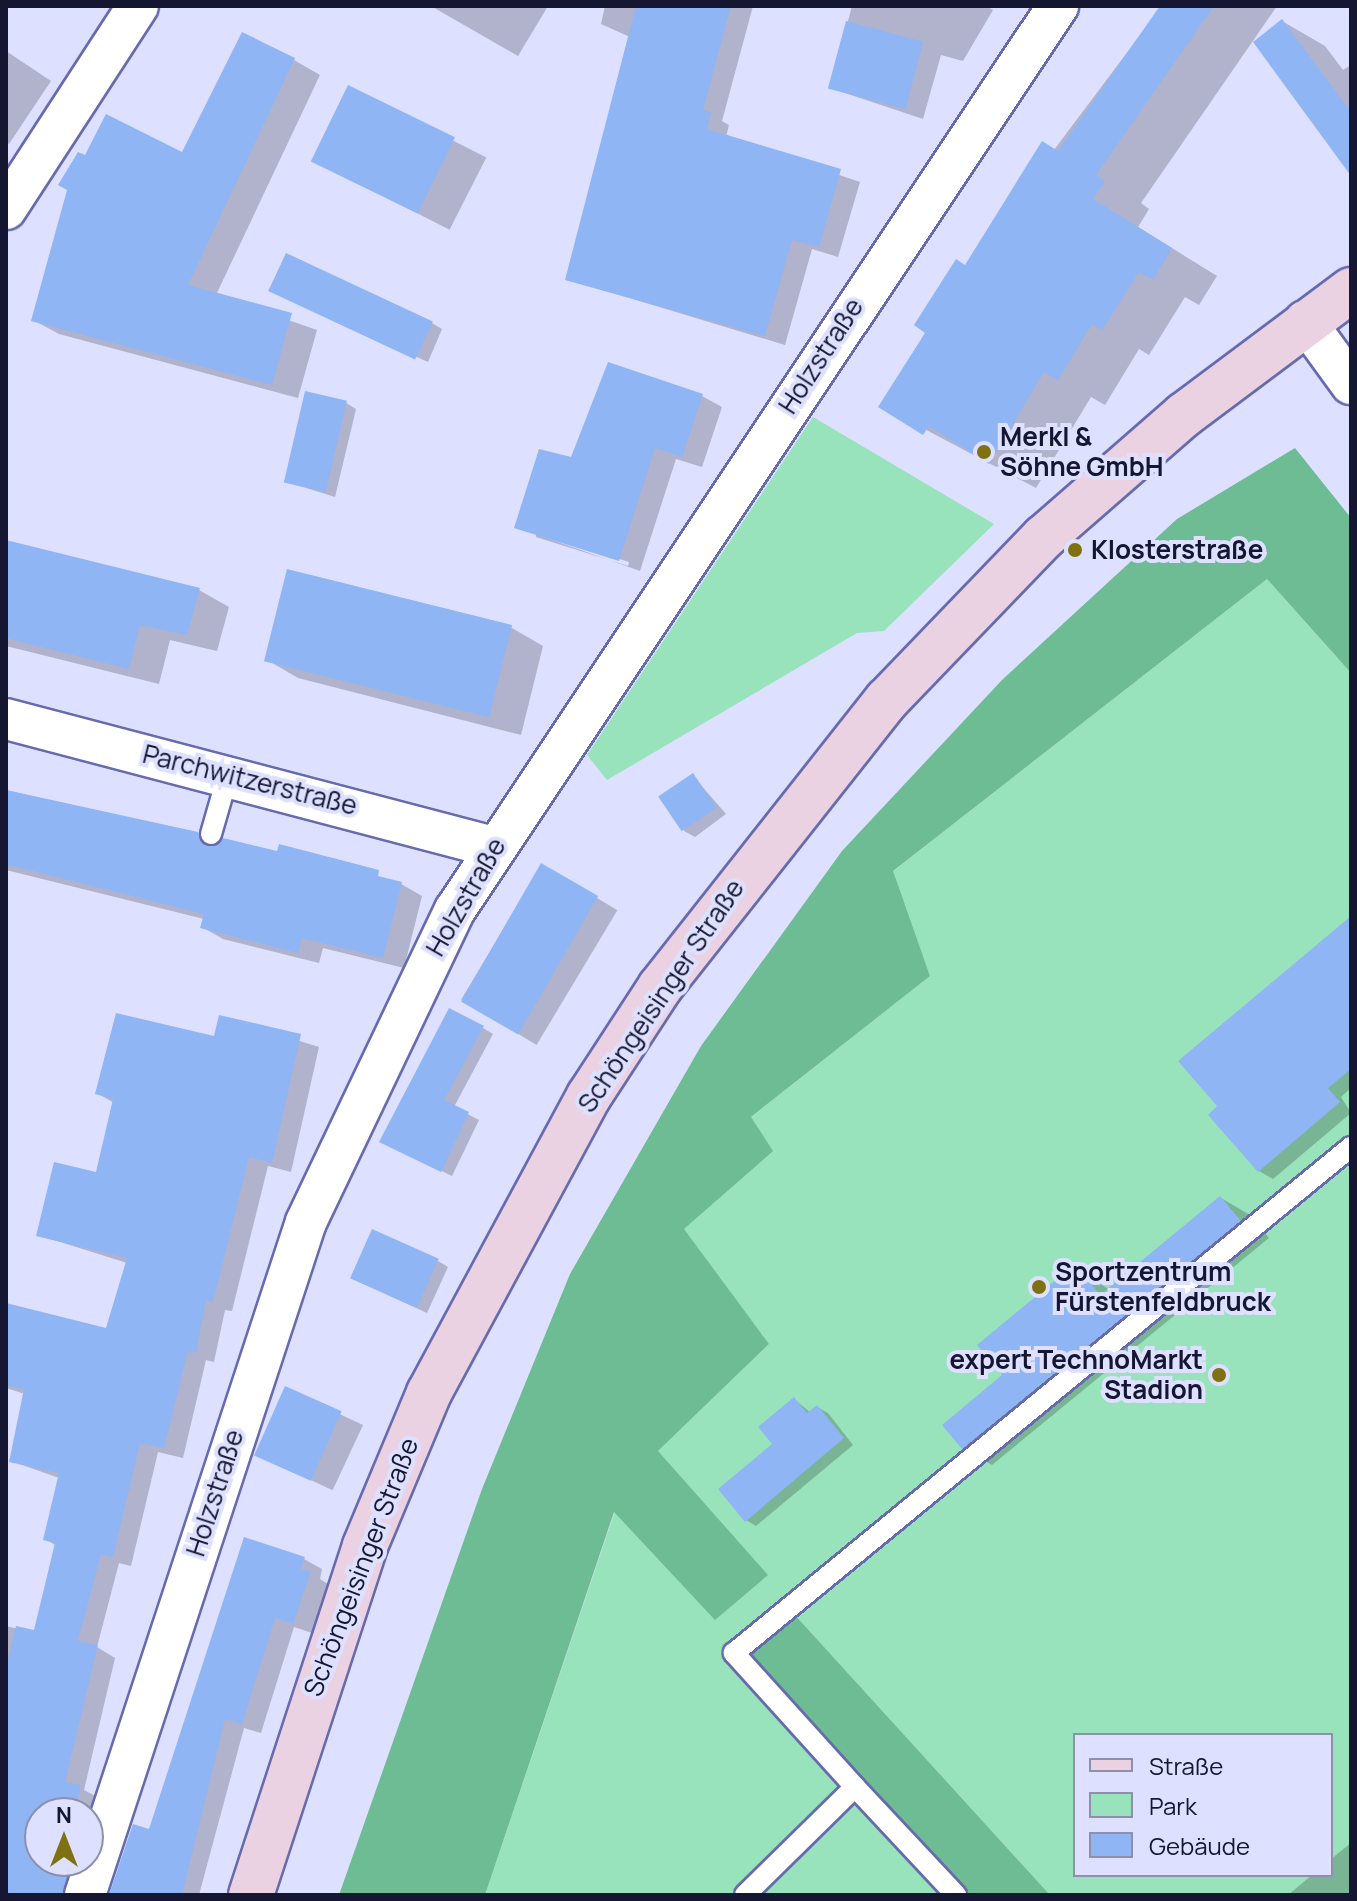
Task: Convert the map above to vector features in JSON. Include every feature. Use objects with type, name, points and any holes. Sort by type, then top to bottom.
[{"type":"street","points":[[6,209],[138,6]]},
{"type":"street","name":"Holzstraße","points":[[85,1895],[306,1222],[360,1097],[493,847],[1058,6]]},
{"type":"street","name":"Schöngeisinger Straße","points":[[251,1895],[344,1603],[429,1393],[583,1107],[660,987],[776,832],[950,633],[1097,486],[1305,321],[1351,290]]},
{"type":"street","points":[[1305,321],[1351,384]]},
{"type":"street","name":"Parchwitzerstraße","points":[[6,719],[493,847]]},
{"type":"lane","points":[[211,834],[228,775]]},
{"type":"lane","points":[[956,1895],[734,1653],[1351,1147]]},
{"type":"lane","points":[[745,1895],[855,1787]]},
{"type":"green space","points":[[813,417],[994,524],[884,631],[857,633],[607,780],[587,755]]},
{"type":"green space","points":[[1295,448],[1351,518],[1351,673],[1267,579],[893,871],[930,976],[751,1117],[773,1151],[684,1229],[769,1344],[658,1451],[768,1575],[715,1620],[614,1512],[485,1895],[339,1895],[482,1489],[570,1274],[701,1046],[842,851],[1002,680],[1177,519]]},
{"type":"green space","name":"Sportzentrum Fürstenfeldbruck","points":[[1267,579],[1351,673],[1351,1895],[1050,1895],[794,1614],[745,1651],[970,1895],[485,1895],[615,1511],[715,1619],[658,1451],[769,1344],[683,1230],[770,1153],[750,1118],[930,976],[892,872]]},
{"type":"green space","points":[[794,1614],[1050,1895],[970,1895],[744,1651]]},
{"type":"building","points":[[636,6],[731,6],[703,110],[711,112],[707,129],[841,169],[819,247],[792,240],[765,336],[565,280]]},
{"type":"building","points":[[1160,6],[1214,6],[1096,175],[1105,181],[1093,199],[1172,248],[1153,280],[1139,272],[1102,330],[1092,324],[1058,380],[1044,372],[989,464],[929,426],[923,435],[878,407],[925,333],[914,325],[956,259],[965,265],[1042,141],[1058,151]]},
{"type":"building","points":[[1282,19],[1351,112],[1351,176],[1253,42]]},
{"type":"building","points":[[846,21],[923,42],[905,109],[828,89]]},
{"type":"building","points":[[242,32],[295,58],[188,285],[292,313],[272,385],[31,321],[67,190],[58,185],[78,152],[85,155],[106,114],[182,152]]},
{"type":"building","points":[[348,85],[455,137],[418,214],[311,161]]},
{"type":"building","points":[[286,253],[433,321],[415,360],[268,291]]},
{"type":"building","points":[[608,362],[703,394],[682,457],[655,448],[619,561],[514,528],[539,449],[571,457]]},
{"type":"building","points":[[305,391],[347,401],[326,492],[284,483]]},
{"type":"building","points":[[6,540],[200,588],[187,635],[140,625],[129,669],[6,638]]},
{"type":"building","points":[[287,569],[512,625],[489,717],[264,661]]},
{"type":"building","points":[[693,773],[716,808],[682,831],[658,796]]},
{"type":"building","points":[[6,790],[198,832],[208,847],[223,838],[277,851],[279,844],[379,870],[378,876],[402,882],[383,958],[302,938],[298,953],[200,928],[204,914],[6,864]]},
{"type":"building","points":[[541,863],[598,896],[518,1035],[461,1002]]},
{"type":"building","points":[[1351,916],[1351,1069],[1328,1088],[1340,1102],[1258,1172],[1208,1115],[1217,1106],[1178,1061]]},
{"type":"building","points":[[449,1008],[484,1026],[444,1100],[469,1112],[441,1172],[379,1142]]},
{"type":"building","points":[[116,1013],[214,1036],[219,1015],[301,1034],[272,1163],[249,1157],[213,1302],[206,1300],[196,1353],[188,1351],[164,1448],[140,1443],[113,1557],[101,1554],[78,1641],[98,1645],[65,1782],[81,1785],[78,1797],[24,1797],[24,1877],[68,1877],[63,1895],[6,1895],[6,1668],[16,1626],[34,1630],[55,1543],[43,1540],[59,1473],[9,1462],[24,1389],[6,1385],[6,1303],[106,1328],[127,1258],[36,1236],[54,1162],[96,1172],[113,1099],[95,1094]]},
{"type":"building","points":[[1220,1196],[1241,1221],[962,1449],[942,1425],[1002,1375],[977,1345],[1075,1264],[1100,1295]]},
{"type":"building","points":[[372,1229],[439,1259],[417,1308],[350,1278]]},
{"type":"building","points":[[285,1386],[342,1411],[311,1481],[254,1455]]},
{"type":"building","points":[[794,1397],[807,1413],[817,1405],[844,1438],[745,1522],[718,1489],[772,1444],[758,1427]]},
{"type":"building","points":[[244,1537],[305,1557],[301,1569],[311,1571],[293,1624],[275,1618],[242,1724],[225,1719],[182,1895],[109,1895],[133,1824],[149,1829]]},
{"type":"place","name":"Merkl & Söhne GmbH","points":[[984,452]]},
{"type":"place","name":"Klosterstraße","points":[[1075,550]]},
{"type":"place","name":"Sportzentrum Fürstenfeldbruck","points":[[1039,1287]]},
{"type":"place","name":"expert TechnoMarkt Stadion","points":[[1219,1375]]}]
